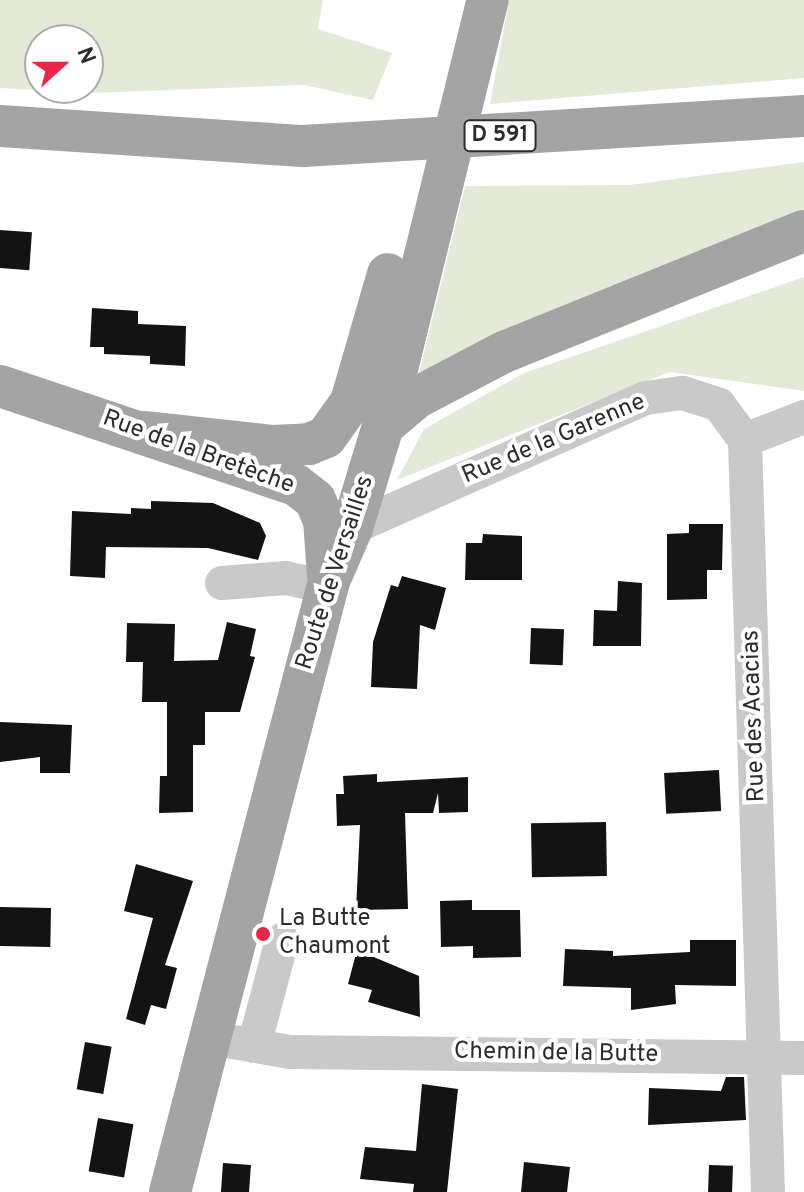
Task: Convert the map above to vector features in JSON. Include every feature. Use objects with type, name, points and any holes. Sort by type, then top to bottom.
[{"type":"main road","name":"Route de Versailles","points":[[170,1192],[328,584],[352,528],[383,426],[431,118],[471,15]]},
{"type":"main road","name":"Route de Versailles","points":[[410,246],[471,15]]},
{"type":"main road","name":"D 591","points":[[697,125],[804,107]]},
{"type":"main road","name":"D 591","points":[[0,126],[303,146],[697,125],[804,116]]},
{"type":"main road","points":[[383,426],[416,398],[504,352],[804,231]]},
{"type":"main road","points":[[146,432],[273,446],[309,444],[326,437],[351,402],[410,246]]},
{"type":"main road","name":"Rue de la Bretèche","points":[[0,386],[274,476],[315,500],[324,520],[328,584]]},
{"type":"street","name":"Rue de la Garenne","points":[[352,528],[646,398],[683,393],[719,405],[745,440]]},
{"type":"street","points":[[745,440],[804,417]]},
{"type":"street","name":"Rue des Acacias","points":[[745,440],[768,1056]]},
{"type":"street","points":[[222,583],[286,578],[328,584]]},
{"type":"street","points":[[254,1046],[282,940]]},
{"type":"street","name":"Chemin de la Butte","points":[[210,1038],[290,1052],[804,1058]]},
{"type":"street","points":[[768,1056],[768,1192]]},
{"type":"green space","points":[[0,0],[323,0],[318,29],[392,53],[373,100],[304,85],[104,92],[104,24],[24,24],[24,89],[0,88]]},
{"type":"green space","points":[[509,0],[804,0],[804,78],[490,104]]},
{"type":"green space","points":[[804,162],[804,220],[418,377],[465,186],[629,185]]},
{"type":"green space","points":[[804,277],[804,391],[670,372],[397,480],[424,429],[524,373]]},
{"type":"building","points":[[0,230],[32,232],[29,270],[0,268]]},
{"type":"building","points":[[92,308],[138,311],[138,324],[186,326],[185,366],[150,364],[150,356],[104,354],[104,347],[90,347]]},
{"type":"building","points":[[151,501],[213,503],[260,523],[266,536],[258,560],[208,548],[106,547],[105,578],[70,576],[72,511],[131,514],[131,508],[151,509]]},
{"type":"building","points":[[689,524],[723,524],[722,570],[707,570],[707,599],[667,600],[667,534],[689,533]]},
{"type":"building","points":[[483,534],[522,536],[522,580],[465,580],[466,543],[482,543]]},
{"type":"building","points":[[402,576],[446,588],[435,630],[420,625],[417,689],[371,687],[373,642],[391,585],[398,587]]},
{"type":"building","points":[[618,581],[642,583],[641,646],[593,646],[594,610],[617,611]]},
{"type":"building","points":[[227,622],[256,629],[250,656],[255,657],[240,712],[205,712],[205,745],[193,745],[193,812],[159,813],[160,776],[167,776],[167,702],[142,702],[143,662],[126,662],[127,623],[175,624],[174,661],[218,660]]},
{"type":"building","points":[[531,628],[564,629],[563,665],[530,664]]},
{"type":"building","points":[[0,722],[72,725],[70,773],[40,773],[40,757],[0,762]]},
{"type":"building","points":[[719,770],[721,811],[666,814],[664,773]]},
{"type":"building","points":[[377,774],[377,782],[468,777],[468,812],[439,813],[438,793],[433,813],[405,813],[408,909],[356,910],[360,825],[337,826],[336,794],[344,794],[343,776]]},
{"type":"building","points":[[606,822],[607,876],[532,877],[531,823]]},
{"type":"building","points":[[136,864],[193,881],[165,965],[177,968],[166,1009],[151,1005],[145,1025],[126,1019],[153,918],[124,911]]},
{"type":"building","points":[[472,900],[472,910],[520,910],[521,957],[473,958],[473,946],[441,947],[440,901]]},
{"type":"building","points":[[0,907],[51,908],[50,947],[0,946]]},
{"type":"building","points":[[690,940],[736,940],[736,986],[675,985],[676,1004],[631,1010],[631,988],[563,986],[565,949],[613,951],[613,956],[690,952]]},
{"type":"building","points":[[357,950],[419,976],[420,1017],[368,1002],[372,990],[348,984]]},
{"type":"building","points":[[85,1042],[112,1047],[103,1094],[77,1089]]},
{"type":"building","points":[[726,1077],[744,1077],[746,1120],[648,1125],[649,1088],[721,1091]]},
{"type":"building","points":[[422,1084],[458,1089],[447,1192],[413,1192],[414,1184],[360,1179],[365,1147],[416,1151]]},
{"type":"building","points":[[98,1118],[133,1124],[124,1177],[89,1171]]},
{"type":"building","points":[[524,1162],[570,1167],[567,1192],[521,1192]]},
{"type":"building","points":[[223,1163],[251,1165],[249,1192],[221,1192]]},
{"type":"building","points":[[709,1165],[733,1166],[732,1192],[708,1192]]},
{"type":"place","name":"La Butte Chaumont","points":[[263,934]]}]
